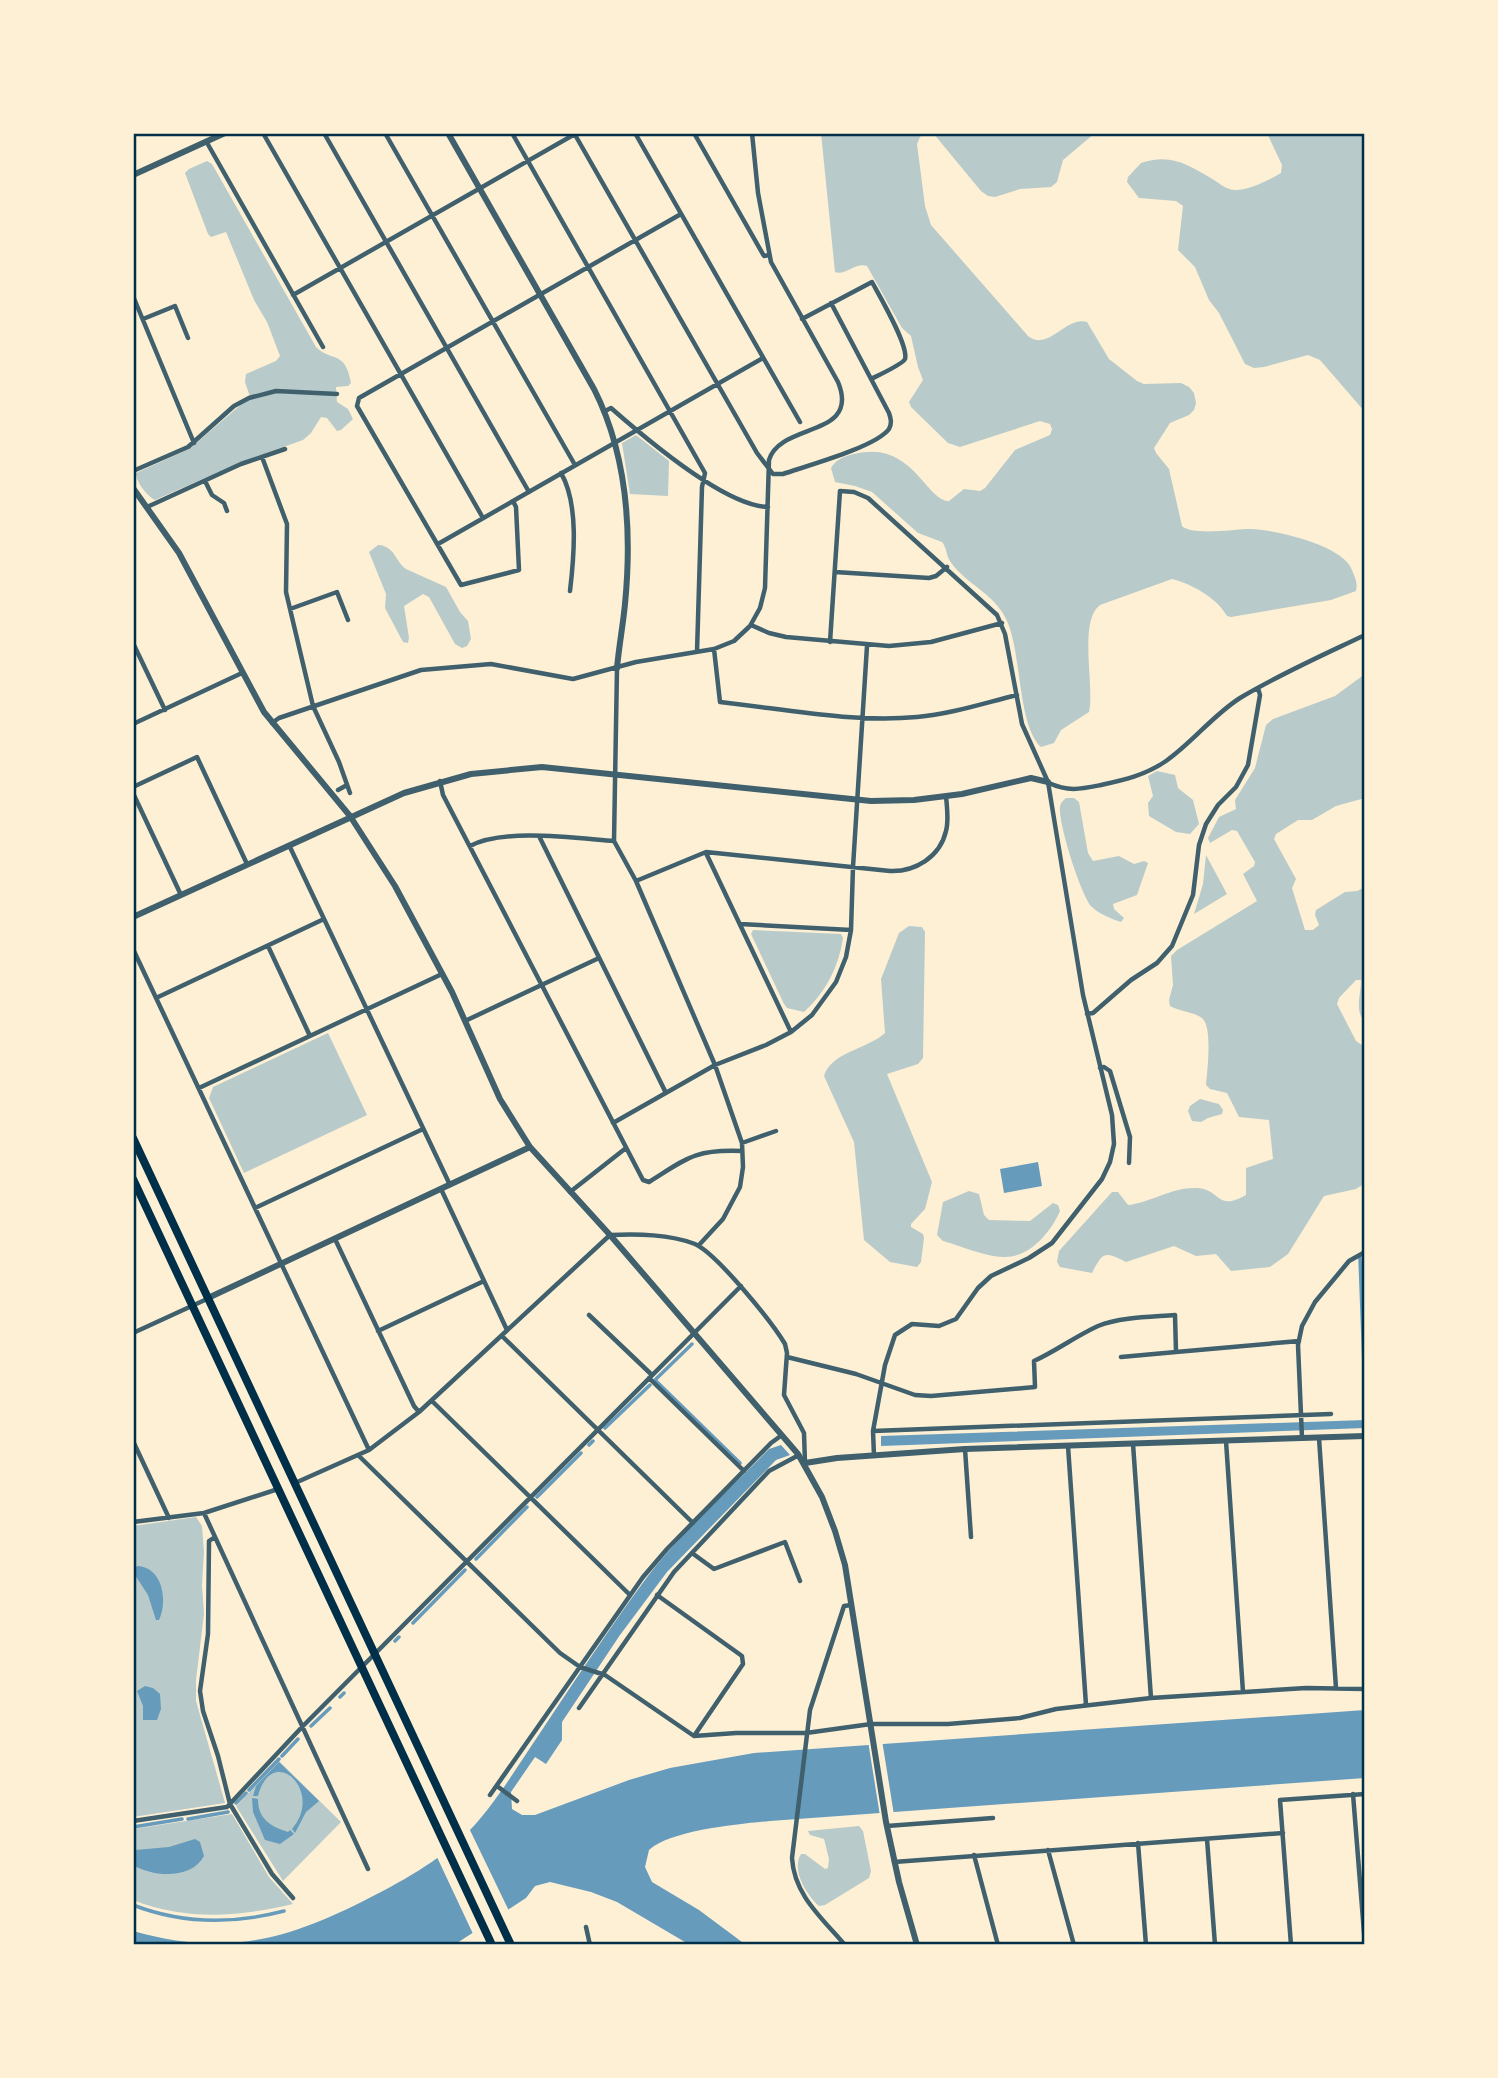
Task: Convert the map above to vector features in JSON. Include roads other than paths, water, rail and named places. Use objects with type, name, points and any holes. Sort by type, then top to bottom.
[{"type":"main road","points":[[133,1138],[511,1945]]},
{"type":"main road","points":[[133,1178],[490,1941]]},
{"type":"street","points":[[133,175],[225,133]]},
{"type":"street","points":[[263,133],[483,518]]},
{"type":"street","points":[[324,133],[529,492]]},
{"type":"street","points":[[385,133],[575,466]]},
{"type":"street","points":[[449,133],[605,411],[615,442],[624,497],[628,552],[625,607],[617,667],[614,841],[636,881],[715,1065],[742,1143],[740,1187],[723,1219],[698,1246]]},
{"type":"street","points":[[512,133],[704,470],[697,652]]},
{"type":"street","points":[[293,295],[575,133],[769,471],[778,475],[866,444],[887,431],[892,420],[831,303]]},
{"type":"street","points":[[635,133],[800,422]]},
{"type":"street","points":[[694,133],[764,256],[769,255]]},
{"type":"street","points":[[272,723],[279,718],[400,676],[432,668],[491,664],[573,679],[617,667],[714,649],[734,640],[751,625],[761,608],[765,588],[771,452],[776,445],[831,421],[841,407],[841,390],[776,273],[769,255],[751,133]]},
{"type":"street","points":[[206,141],[323,347]]},
{"type":"street","points":[[513,501],[516,507],[519,570],[461,585],[357,406],[359,398],[681,214]]},
{"type":"street","points":[[802,319],[872,282],[900,335],[905,360],[871,379]]},
{"type":"street","points":[[133,296],[194,443]]},
{"type":"street","points":[[143,319],[175,306],[188,338]]},
{"type":"street","points":[[438,544],[763,358]]},
{"type":"street","points":[[133,471],[181,451],[194,443],[234,406],[262,394],[276,391],[337,394]]},
{"type":"street","points":[[605,411],[611,408],[704,480],[751,504],[768,507]]},
{"type":"street","points":[[147,507],[285,449]]},
{"type":"street","points":[[262,457],[278,495],[288,530],[286,583],[313,706],[350,793]]},
{"type":"street","points":[[561,473],[566,485],[572,520],[570,591]]},
{"type":"street","points":[[205,481],[212,495],[224,503],[227,511]]},
{"type":"street","points":[[133,488],[186,564],[242,673],[272,723],[350,816],[405,903],[443,974],[500,1099],[530,1147],[610,1235],[805,1463],[835,1531],[845,1566],[894,1862],[917,1945]]},
{"type":"street","points":[[830,642],[840,491],[854,492],[868,498],[992,607],[1002,623],[1025,735],[1048,782],[1087,1014],[1115,1134],[1110,1162],[1102,1179],[1052,1242],[1028,1258],[991,1276],[978,1288],[956,1319],[939,1326],[912,1324],[900,1330],[888,1350],[873,1431],[874,1456]]},
{"type":"street","points":[[835,572],[929,578],[947,567]]},
{"type":"street","points":[[290,609],[337,592],[348,620]]},
{"type":"street","points":[[751,625],[777,635],[867,646],[931,642],[1002,623]]},
{"type":"street","points":[[133,917],[404,793],[480,772],[560,768],[857,800],[900,800],[978,792],[1031,778],[1061,789],[1076,790],[1122,781],[1145,773],[1175,753],[1227,707],[1258,688],[1365,635]]},
{"type":"street","points":[[133,643],[164,710]]},
{"type":"street","points":[[614,1123],[715,1065],[791,1032],[812,1015],[829,994],[842,970],[851,930],[867,646]]},
{"type":"street","points":[[714,649],[720,702],[863,718],[921,717],[1017,695]]},
{"type":"street","points":[[133,724],[242,673]]},
{"type":"street","points":[[1087,1014],[1093,1013],[1131,980],[1157,963],[1172,946],[1192,895],[1199,845],[1206,824],[1218,805],[1236,787],[1248,765],[1261,695],[1258,688]]},
{"type":"street","points":[[133,787],[197,757],[247,864]]},
{"type":"street","points":[[440,781],[443,795],[643,1180],[649,1182],[700,1153],[742,1151]]},
{"type":"street","points":[[338,790],[347,785]]},
{"type":"street","points":[[133,793],[181,895]]},
{"type":"street","points":[[636,881],[706,852],[899,872],[908,870],[924,862],[944,837],[948,823],[946,796]]},
{"type":"street","points":[[470,846],[497,839],[539,836],[614,841]]},
{"type":"street","points":[[539,836],[666,1093]]},
{"type":"street","points":[[289,844],[450,1185]]},
{"type":"street","points":[[706,852],[791,1032]]},
{"type":"street","points":[[156,998],[324,919]]},
{"type":"street","points":[[740,924],[851,930]]},
{"type":"street","points":[[268,946],[310,1036]]},
{"type":"street","points":[[133,948],[369,1450]]},
{"type":"street","points":[[465,1021],[599,958]]},
{"type":"street","points":[[199,1088],[443,974]]},
{"type":"street","points":[[1100,1068],[1111,1071],[1130,1137],[1129,1163]]},
{"type":"street","points":[[255,1208],[423,1129]]},
{"type":"street","points":[[742,1143],[776,1131]]},
{"type":"street","points":[[133,1334],[530,1147]]},
{"type":"street","points":[[570,1192],[626,1149]]},
{"type":"street","points":[[441,1189],[507,1330]]},
{"type":"street","points":[[295,1483],[359,1456],[419,1412],[610,1235],[654,1236],[698,1246],[741,1286],[786,1348],[784,1395],[804,1433],[805,1463]]},
{"type":"street","points":[[335,1239],[419,1412]]},
{"type":"street","points":[[1301,1435],[1299,1340],[1305,1318],[1349,1261],[1365,1252]]},
{"type":"street","points":[[378,1331],[484,1281]]},
{"type":"street","points":[[133,1821],[227,1807],[363,1665],[741,1286]]},
{"type":"street","points":[[589,1315],[744,1471]]},
{"type":"street","points":[[787,1357],[882,1382],[923,1396],[1035,1387],[1034,1361],[1109,1323],[1175,1315],[1177,1352]]},
{"type":"street","points":[[502,1336],[693,1523]]},
{"type":"street","points":[[1121,1357],[1299,1340]]},
{"type":"street","points":[[432,1401],[630,1595]]},
{"type":"street","points":[[873,1431],[1331,1414]]},
{"type":"street","points":[[490,1795],[499,1788],[655,1562],[782,1435]]},
{"type":"street","points":[[805,1463],[965,1450],[1226,1441],[1301,1435],[1319,1438],[1365,1436]]},
{"type":"street","points":[[1319,1438],[1336,1688]]},
{"type":"street","points":[[133,1441],[169,1518]]},
{"type":"street","points":[[1226,1441],[1243,1692]]},
{"type":"street","points":[[1133,1444],[1151,1698]]},
{"type":"street","points":[[1068,1446],[1086,1705]]},
{"type":"street","points":[[965,1450],[971,1537]]},
{"type":"street","points":[[579,1708],[657,1595],[692,1553],[769,1471],[798,1454]]},
{"type":"street","points":[[359,1456],[560,1653],[581,1668],[601,1673],[694,1736],[806,1732],[871,1724],[940,1724],[1008,1719],[1086,1705],[1151,1698],[1336,1688],[1365,1689]]},
{"type":"street","points":[[133,1522],[204,1513],[279,1489]]},
{"type":"street","points":[[204,1513],[368,1869]]},
{"type":"street","points":[[215,1537],[209,1541],[208,1634],[201,1701],[230,1804],[268,1868],[293,1898]]},
{"type":"street","points":[[692,1553],[714,1569],[785,1542],[800,1581]]},
{"type":"street","points":[[657,1595],[742,1656],[743,1664],[694,1736]]},
{"type":"street","points":[[845,1945],[807,1901],[799,1888],[792,1866],[805,1739],[813,1701],[844,1606],[852,1605]]},
{"type":"street","points":[[499,1788],[517,1801]]},
{"type":"street","points":[[1353,1794],[1365,1945]]},
{"type":"street","points":[[1291,1945],[1280,1800],[1365,1794]]},
{"type":"street","points":[[887,1824],[993,1818]]},
{"type":"street","points":[[894,1862],[1283,1833]]},
{"type":"street","points":[[1207,1839],[1215,1945]]},
{"type":"street","points":[[1138,1843],[1146,1945]]},
{"type":"street","points":[[1048,1850],[1074,1945]]},
{"type":"street","points":[[974,1855],[998,1945]]},
{"type":"street","points":[[586,1927],[590,1945]]},
{"type":"water","points":[[1038,1162],[1042,1186],[1004,1193],[1000,1169]]},
{"type":"water","points":[[1365,1420],[1365,1428],[881,1446],[881,1436]]},
{"type":"water","points":[[781,1445],[790,1455],[776,1460],[667,1572],[620,1635],[562,1722],[562,1740],[546,1764],[535,1757],[511,1792],[512,1809],[522,1815],[535,1815],[629,1780],[670,1768],[754,1753],[1365,1710],[1365,1778],[757,1822],[673,1837],[649,1850],[645,1867],[652,1882],[699,1910],[746,1945],[690,1945],[617,1902],[591,1892],[550,1882],[535,1886],[526,1898],[454,1945],[133,1945],[133,1931],[200,1943],[259,1940],[287,1933],[346,1910],[418,1871],[445,1852],[468,1832],[495,1799],[604,1637],[658,1563],[769,1449]]},
{"type":"water","points":[[137,1566],[153,1572],[161,1586],[163,1604],[159,1620],[156,1620],[148,1595],[133,1572]]},
{"type":"water","points":[[145,1686],[160,1694],[161,1709],[157,1720],[143,1720],[143,1706],[137,1691]]},
{"type":"water","points":[[279,1762],[319,1801],[306,1812],[295,1833],[292,1829],[301,1814],[303,1800],[293,1778],[284,1773],[274,1773],[265,1780],[258,1796],[253,1796],[256,1786]]},
{"type":"water","points":[[252,1798],[258,1799],[260,1812],[266,1821],[294,1834],[280,1844],[265,1840],[253,1812]]},
{"type":"water","points":[[195,1839],[200,1842],[204,1856],[198,1864],[181,1873],[161,1874],[133,1865],[135,1850],[169,1847]]},
{"type":"waterway","points":[[1360,1258],[1365,1393]]},
{"type":"waterway","points":[[656,1379],[692,1344]]},
{"type":"waterway","points":[[655,1380],[740,1463]]},
{"type":"waterway","points":[[605,1428],[650,1385]]},
{"type":"waterway","points":[[589,1445],[593,1441]]},
{"type":"waterway","points":[[537,1497],[581,1453]]},
{"type":"waterway","points":[[476,1559],[527,1507]]},
{"type":"waterway","points":[[413,1623],[465,1570]]},
{"type":"waterway","points":[[395,1641],[399,1637]]},
{"type":"waterway","points":[[340,1697],[344,1693]]},
{"type":"waterway","points":[[311,1726],[330,1708]]},
{"type":"waterway","points":[[282,1756],[298,1739]]},
{"type":"waterway","points":[[249,1790],[279,1759]]},
{"type":"waterway","points":[[236,1803],[246,1793]]},
{"type":"waterway","points":[[188,1819],[228,1812]]},
{"type":"waterway","points":[[133,1827],[182,1819]]},
{"type":"waterway","points":[[133,1905],[170,1916],[208,1920],[246,1918],[284,1911]]}]
